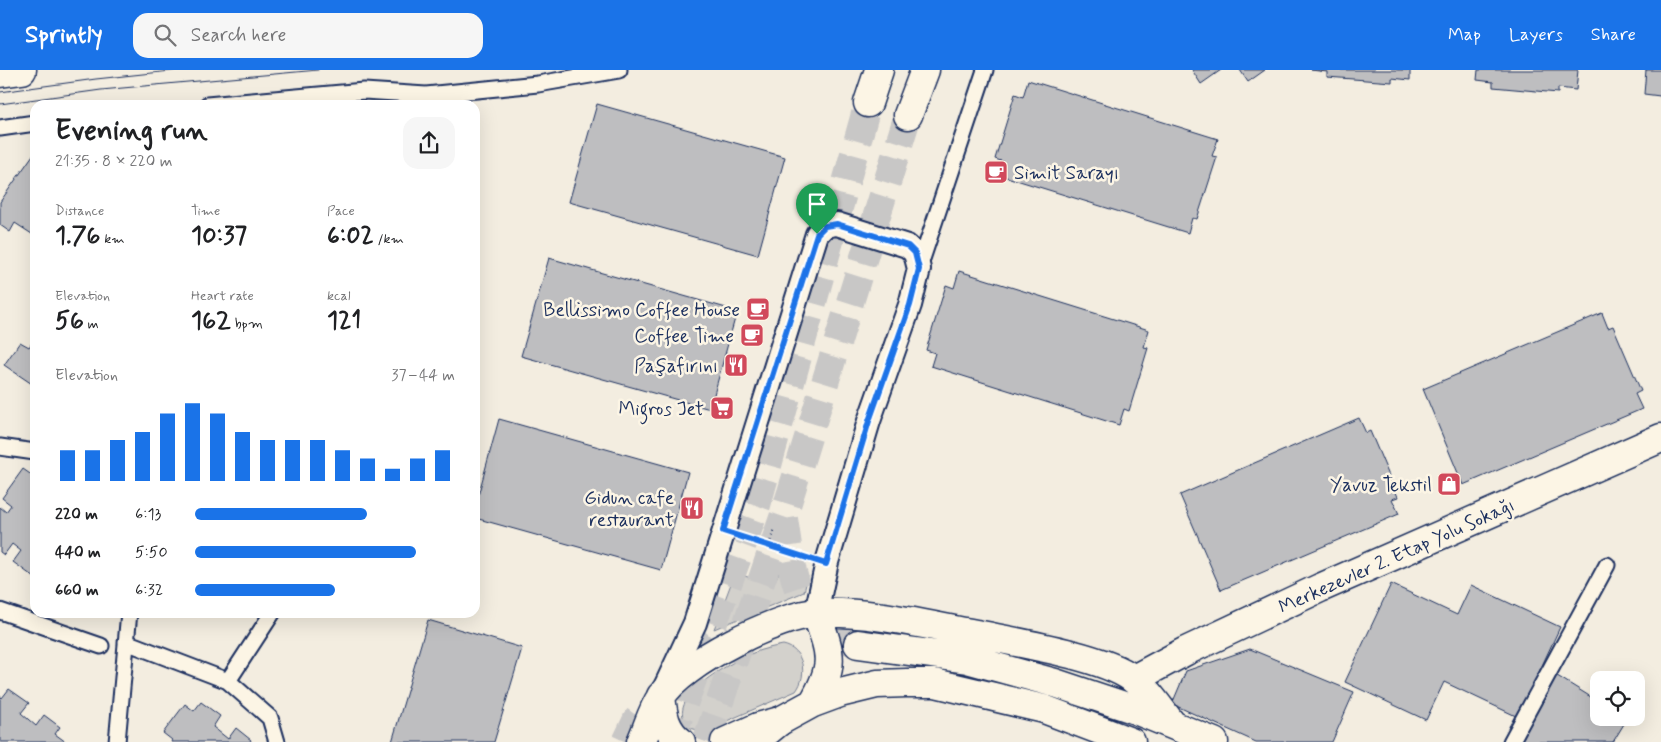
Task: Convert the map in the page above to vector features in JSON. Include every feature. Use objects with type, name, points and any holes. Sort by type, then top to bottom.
[{"type":"main road","points":[[0,73],[22,70]]},
{"type":"main road","points":[[868,103],[879,70]]},
{"type":"main road","points":[[908,115],[925,70]]},
{"type":"main road","name":"Merkezevler 2. Etap Yolu Sokağı","points":[[1134,680],[1186,650],[1320,588],[1661,438]]},
{"type":"main road","points":[[813,703],[826,681],[830,659],[816,613]]},
{"type":"main road","points":[[625,742],[661,696],[687,671],[759,630],[816,613],[852,614],[883,618],[1004,640],[1119,669],[1134,680],[1149,695],[1172,724]]},
{"type":"main road","points":[[858,644],[967,659],[1055,683],[1172,724],[1214,742]]},
{"type":"main road","points":[[757,742],[780,721],[813,703],[840,693],[877,684],[935,683],[1044,709],[1131,742]]},
{"type":"main road","points":[[641,742],[661,696]]},
{"type":"main road","points":[[661,696],[667,727],[681,742]]},
{"type":"main road","points":[[725,742],[780,721]]},
{"type":"street","points":[[661,696],[695,623],[817,234],[825,226],[837,224],[908,246],[915,253],[919,269],[910,305],[869,421],[826,564],[816,613]]},
{"type":"lane","points":[[263,100],[364,91],[426,95],[538,84],[619,70]]},
{"type":"lane","points":[[919,269],[985,70]]},
{"type":"lane","points":[[0,128],[30,124]]},
{"type":"lane","points":[[0,447],[30,451]]},
{"type":"lane","points":[[1511,742],[1607,565]]},
{"type":"lane","points":[[0,611],[101,646]]},
{"type":"lane","points":[[117,742],[129,618]]},
{"type":"lane","points":[[228,681],[270,618]]},
{"type":"lane","points":[[126,642],[228,681],[270,718],[277,742]]},
{"type":"path","points":[[768,525],[784,530]]},
{"type":"path","points":[[769,546],[775,528]]},
{"type":"path","points":[[723,531],[826,564]]},
{"type":"shaded area","points":[[782,566],[808,576],[804,592],[714,629],[735,573],[773,585]]},
{"type":"shaded area","points":[[783,645],[790,647],[796,652],[802,664],[802,678],[796,691],[706,730],[690,728],[688,726],[684,720],[683,710],[687,699],[706,679],[744,657],[760,650]]},
{"type":"building","points":[[1192,70],[1221,70],[1201,84]]},
{"type":"building","points":[[1240,70],[1265,70],[1248,82]]},
{"type":"building","points":[[1311,70],[1410,70],[1410,80],[1392,78],[1392,82],[1327,77],[1327,72]]},
{"type":"building","points":[[1478,70],[1578,70],[1576,90],[1558,88],[1558,93],[1493,87],[1493,82],[1477,80]]},
{"type":"building","points":[[1646,70],[1661,70],[1661,100],[1660,96],[1644,94]]},
{"type":"building","points":[[1028,80],[1218,139],[1212,156],[1217,157],[1197,219],[1192,218],[1188,233],[1000,175],[1004,162],[995,159],[1015,94],[1023,97]]},
{"type":"building","points":[[597,104],[785,157],[758,255],[569,202]]},
{"type":"building","points":[[30,159],[30,233],[15,223],[10,232],[0,225],[0,202]]},
{"type":"building","points":[[549,258],[737,311],[710,409],[521,356]]},
{"type":"building","points":[[959,271],[1149,330],[1144,347],[1148,348],[1129,411],[1124,409],[1119,425],[931,366],[935,353],[926,350],[946,285],[954,288]]},
{"type":"building","points":[[1602,313],[1608,328],[1613,326],[1641,391],[1635,394],[1642,409],[1463,485],[1423,389]]},
{"type":"building","points":[[20,342],[29,347],[30,346],[30,383],[4,365]]},
{"type":"building","points":[[1359,418],[1366,433],[1370,431],[1398,497],[1392,499],[1399,514],[1221,590],[1180,495]]},
{"type":"building","points":[[499,419],[688,472],[661,570],[480,519],[480,489]]},
{"type":"building","points":[[23,469],[30,474],[30,574],[13,562],[21,551],[12,544],[4,555],[0,552],[0,507],[6,512],[11,505],[2,498]]},
{"type":"building","points":[[1391,584],[1457,615],[1471,585],[1560,627],[1518,717],[1444,682],[1426,720],[1345,682]]},
{"type":"building","points":[[428,620],[522,648],[494,742],[392,742]]},
{"type":"building","points":[[1250,649],[1354,692],[1332,742],[1256,742],[1172,704],[1186,671]]},
{"type":"building","points":[[1554,674],[1590,696],[1590,726],[1623,726],[1613,742],[1515,742]]},
{"type":"building","points":[[9,689],[29,703],[21,713],[36,726],[44,715],[60,727],[55,734],[66,742],[0,742],[0,696],[2,698]]},
{"type":"building","points":[[201,702],[220,716],[213,727],[228,739],[236,728],[251,740],[250,742],[171,742],[172,740],[163,733],[185,704],[194,711]]},
{"type":"tunnel","points":[[670,742],[757,505],[868,103]]},
{"type":"tunnel","points":[[706,742],[784,515],[908,115]]},
{"type":"tunnel","points":[[784,519],[792,569],[802,600],[822,625],[843,639],[858,644]]},
{"type":"tunnel","points":[[676,672],[710,636]]},
{"type":"tunnel","points":[[626,742],[636,721],[647,706]]},
{"type":"tram line","points":[[0,92],[180,70]]},
{"type":"tram line","points":[[0,104],[101,90],[318,70]]},
{"type":"place","name":"Simit Sarayı","points":[[996,172]]},
{"type":"place","name":"Bellissimo Coffee House","points":[[758,309]]},
{"type":"place","name":"Coffee Time","points":[[752,335]]},
{"type":"place","name":"Paşafırını","points":[[736,365]]},
{"type":"place","name":"Migros Jet","points":[[722,408]]},
{"type":"place","name":"Yavuz Tekstil","points":[[1449,484]]},
{"type":"place","name":"Gidun cafe restaurant","points":[[692,508]]},
{"type":"route","points":[[837,224],[908,246],[915,253],[919,269],[910,305],[869,421],[826,564],[723,531],[817,234],[825,226],[837,224]]}]
